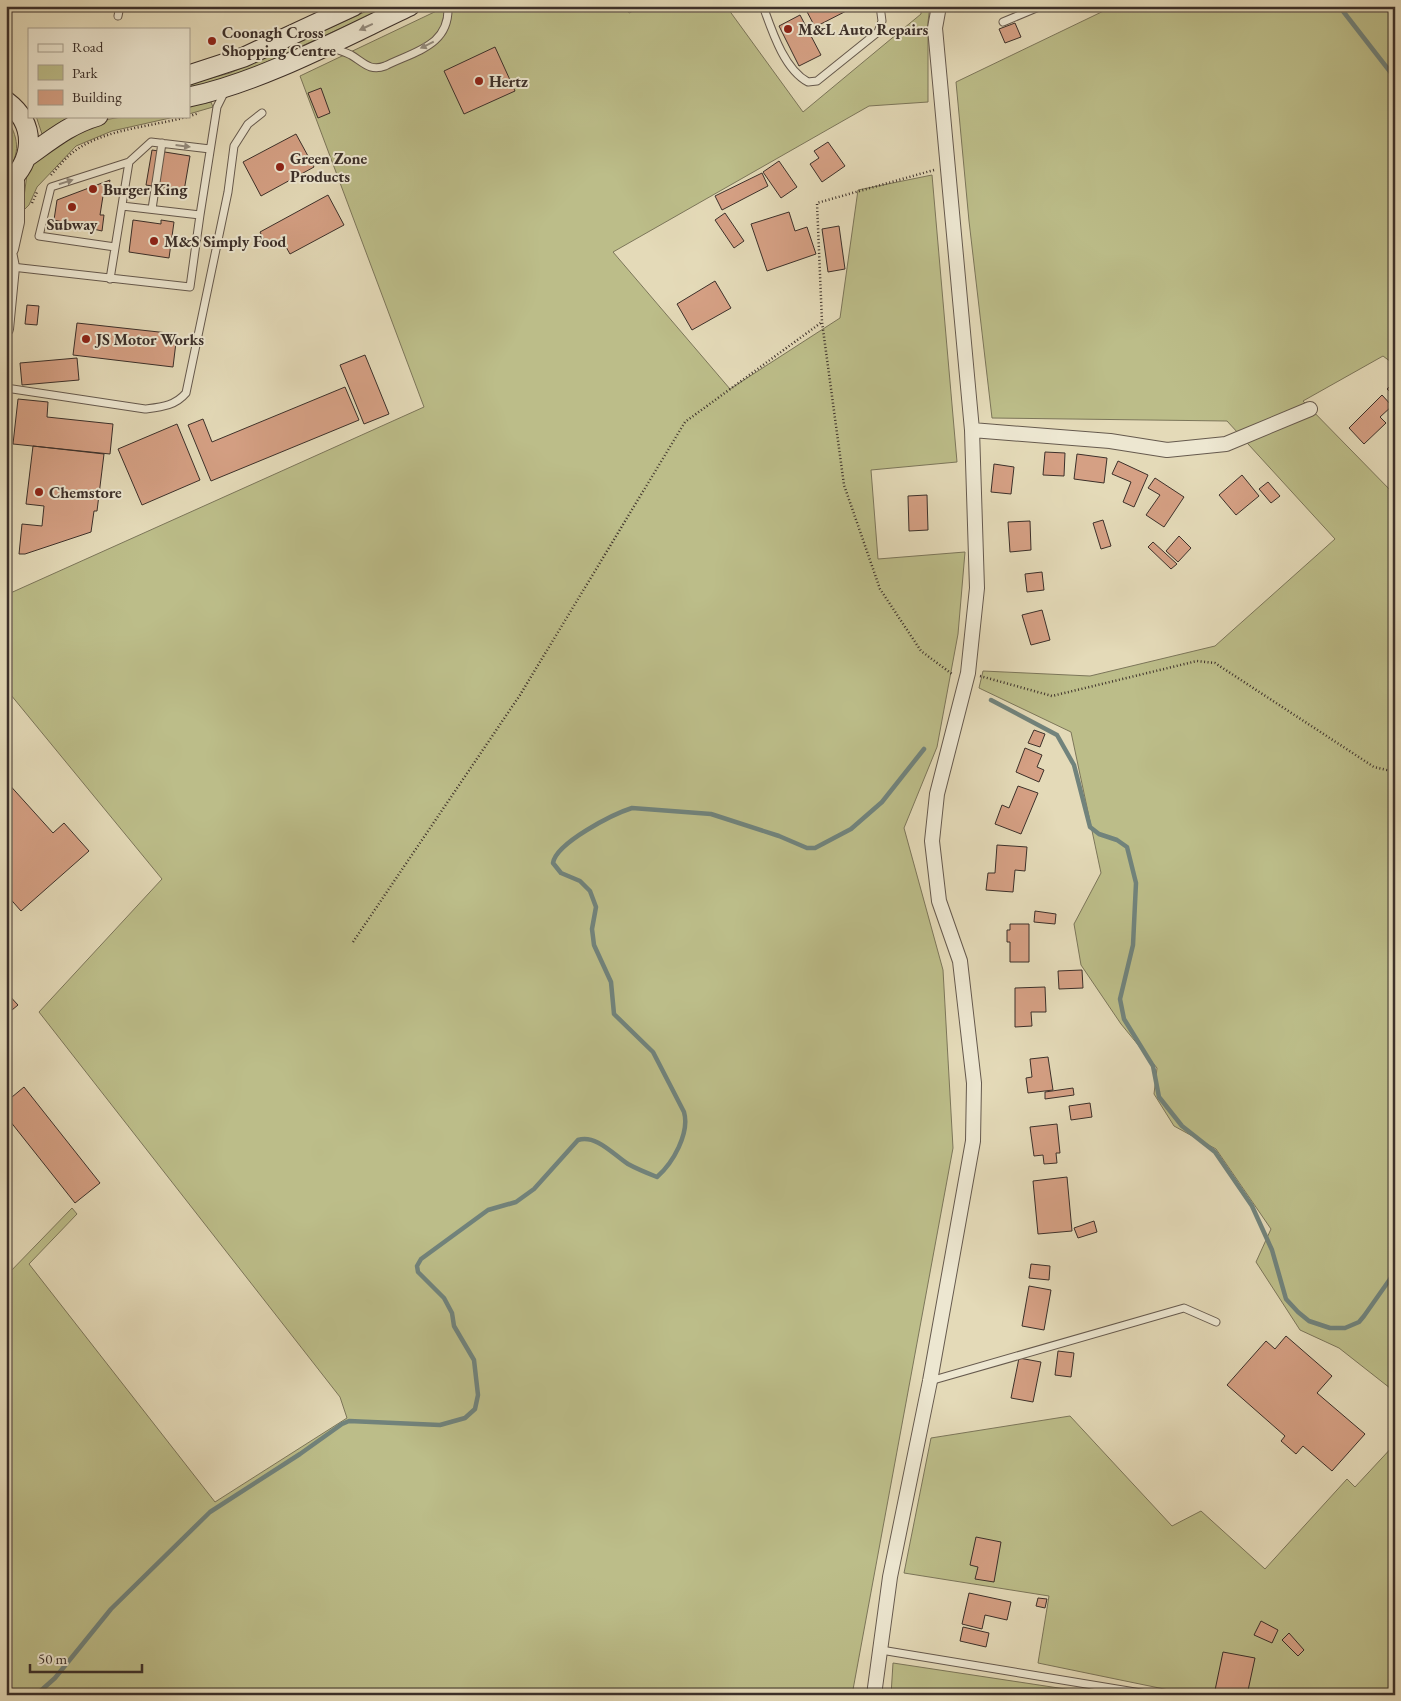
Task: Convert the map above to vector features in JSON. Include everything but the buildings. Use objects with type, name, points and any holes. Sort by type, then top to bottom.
[{"type":"main road","points":[[190,75],[244,58],[354,6]]},
{"type":"main road","points":[[190,97],[228,87],[410,6]]},
{"type":"main road","points":[[7,102],[28,103]]},
{"type":"main road","points":[[7,102],[20,114],[27,128],[29,142],[27,156]]},
{"type":"main road","points":[[12,180],[27,156],[65,129],[79,121],[90,118]]},
{"type":"street","points":[[874,1695],[890,1577],[930,1381],[973,1141],[974,1083],[960,962],[939,901],[932,841],[938,794],[968,673],[977,588],[972,430],[935,28],[939,6]]},
{"type":"street","points":[[10,252],[17,222],[12,180]]},
{"type":"street","points":[[6,237],[12,267],[6,329]]},
{"type":"street","points":[[972,430],[1110,441],[1167,450],[1226,444],[1310,409]]},
{"type":"lane","points":[[118,16],[120,6]]},
{"type":"lane","points":[[319,48],[342,51],[366,66],[380,68],[437,40],[448,24],[448,6]]},
{"type":"lane","points":[[763,6],[772,31],[794,70],[808,82],[817,81],[878,32],[882,21],[880,6]]},
{"type":"lane","points":[[1003,22],[1041,6]]},
{"type":"lane","points":[[12,267],[190,287],[217,107],[221,96],[228,87]]},
{"type":"lane","points":[[6,388],[145,409],[166,406],[179,401],[186,393],[228,192],[234,146],[248,124],[262,113]]},
{"type":"lane","points":[[115,247],[38,236],[51,187],[129,162],[151,142],[210,149]]},
{"type":"lane","points":[[152,209],[162,143]]},
{"type":"lane","points":[[110,279],[129,162]]},
{"type":"lane","points":[[122,206],[200,215]]},
{"type":"lane","points":[[930,1381],[1184,1308],[1216,1322]]},
{"type":"lane","points":[[881,1650],[1153,1695]]},
{"type":"path","points":[[948,166],[817,203],[822,322],[844,485],[880,589],[921,651],[951,674],[968,673],[1052,696],[1196,661],[1215,663],[1374,767],[1395,772]]},
{"type":"path","points":[[353,942],[520,695],[685,422],[822,322]]},
{"type":"green space","points":[[378,6],[390,6],[238,75],[190,89],[190,84],[230,73]]},
{"type":"green space","points":[[447,6],[625,6],[629,13],[643,6],[726,6],[803,112],[921,14],[921,6],[930,6],[928,22],[928,102],[869,106],[613,252],[730,389],[840,318],[858,190],[932,175],[957,462],[871,470],[878,559],[965,552],[958,634],[937,747],[904,828],[943,970],[953,1148],[852,1695],[6,1695],[6,1276],[72,1208],[77,1214],[29,1264],[215,1502],[347,1418],[340,1397],[39,1012],[162,879],[6,689],[6,595],[424,407],[300,76]]},
{"type":"green space","points":[[1114,6],[1395,6],[1395,365],[1383,356],[1303,401],[1395,495],[1395,1392],[1339,1348],[1300,1330],[1256,1262],[1271,1229],[1216,1149],[1174,1126],[1154,1094],[1157,1068],[1121,1024],[1081,965],[1074,924],[1101,873],[1071,732],[979,688],[983,671],[1090,676],[1215,646],[1335,539],[1227,421],[992,418],[969,221],[956,82]]},
{"type":"green space","points":[[211,102],[213,107],[190,114],[190,106]]},
{"type":"green space","points":[[6,118],[13,131],[16,152],[11,165],[6,171]]},
{"type":"green space","points":[[37,118],[67,118],[42,134]]},
{"type":"green space","points":[[116,118],[170,118],[112,131],[76,146],[37,187],[29,205],[22,212],[27,174],[37,158],[85,123]]},
{"type":"green space","points":[[1070,1416],[1172,1526],[1201,1511],[1265,1569],[1347,1479],[1355,1487],[1395,1444],[1395,1695],[1168,1695],[1169,1690],[1038,1663],[1049,1596],[904,1573],[931,1438]]},
{"type":"green space","points":[[893,1663],[1105,1695],[891,1695]]},
{"type":"waterway","points":[[1339,6],[1395,78]]},
{"type":"waterway","points":[[991,700],[1057,735],[1074,765],[1090,827],[1099,834],[1117,840],[1127,847],[1136,883],[1133,945],[1120,999],[1124,1019],[1153,1066],[1159,1097],[1182,1126],[1215,1152],[1252,1206],[1272,1250],[1286,1299],[1309,1321],[1330,1328],[1345,1328],[1359,1322],[1395,1272]]},
{"type":"waterway","points":[[36,1695],[55,1678],[111,1609],[210,1512],[300,1454],[342,1424],[349,1421],[440,1425],[465,1418],[475,1409],[478,1395],[474,1360],[454,1326],[452,1313],[444,1298],[418,1272],[417,1266],[421,1259],[488,1210],[516,1202],[534,1189],[578,1140],[585,1139],[598,1143],[628,1164],[657,1177],[674,1156],[685,1129],[684,1112],[653,1052],[614,1014],[611,982],[594,945],[592,929],[596,907],[590,891],[580,881],[561,873],[553,863],[556,855],[574,838],[586,830],[632,808],[711,814],[779,836],[807,848],[815,848],[851,829],[882,802],[924,749]]},
{"type":"place","name":"M&L Auto Repairs","points":[[788,29]]},
{"type":"place","name":"Coonagh Cross Shopping Centre","points":[[212,41]]},
{"type":"place","name":"Hertz","points":[[479,81]]},
{"type":"place","name":"Green Zone Products","points":[[280,167]]},
{"type":"place","name":"Burger King","points":[[93,189]]},
{"type":"place","name":"Subway","points":[[72,207]]},
{"type":"place","name":"M&S Simply Food","points":[[154,241]]},
{"type":"place","name":"JS Motor Works","points":[[86,339]]},
{"type":"place","name":"Chemstore","points":[[39,492]]}]
